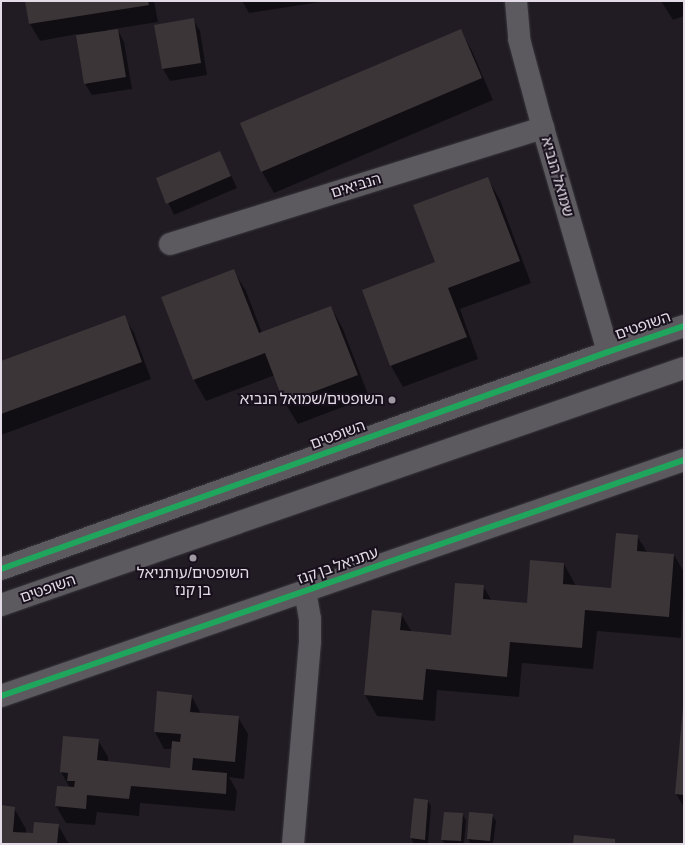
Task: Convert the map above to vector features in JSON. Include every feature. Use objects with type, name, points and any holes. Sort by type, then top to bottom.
[{"type":"street","name":"שמואל הנביא","points":[[516,1],[519,38],[542,128],[608,352]]},
{"type":"street","name":"הנביאים","points":[[170,244],[542,128]]},
{"type":"street","name":"השופטים","points":[[1,569],[684,326]]},
{"type":"street","name":"השופטים","points":[[1,605],[684,368]]},
{"type":"street","name":"עתניאל בן קנז","points":[[1,696],[684,460]]},
{"type":"street","name":"עתניאל בן קנז","points":[[294,844],[310,642],[310,619],[305,591]]},
{"type":"building","points":[[25,1],[148,1],[149,5],[29,24]]},
{"type":"building","points":[[194,18],[201,63],[162,69],[154,25]]},
{"type":"building","points":[[118,29],[126,77],[84,84],[76,35]]},
{"type":"building","points":[[461,29],[482,78],[261,172],[240,123]]},
{"type":"building","points":[[220,151],[231,176],[166,204],[156,178]]},
{"type":"building","points":[[488,177],[520,261],[448,288],[467,337],[390,366],[362,290],[435,262],[413,205]]},
{"type":"building","points":[[234,269],[259,333],[331,306],[358,375],[284,403],[265,353],[193,380],[161,297]]},
{"type":"building","points":[[125,315],[142,362],[1,414],[1,361]]},
{"type":"building","points":[[616,533],[638,535],[637,551],[674,554],[669,617],[585,610],[582,648],[510,642],[507,677],[426,669],[423,700],[364,695],[372,610],[402,613],[400,630],[451,635],[455,583],[484,585],[483,599],[527,603],[530,560],[564,563],[563,584],[611,588]]},
{"type":"building","points":[[157,691],[192,695],[190,712],[239,716],[235,762],[193,758],[192,770],[227,773],[226,794],[131,786],[129,799],[87,795],[86,809],[55,806],[57,786],[74,787],[75,781],[67,781],[68,773],[60,772],[63,736],[99,739],[97,760],[170,768],[172,741],[180,742],[181,734],[154,732]]},
{"type":"building","points":[[684,707],[684,795],[675,794]]},
{"type":"building","points":[[414,798],[428,800],[425,840],[410,838]]},
{"type":"building","points":[[1,805],[15,807],[13,832],[33,833],[34,822],[59,824],[57,844],[1,844]]},
{"type":"building","points":[[444,812],[463,813],[461,841],[441,840]]},
{"type":"building","points":[[469,812],[493,814],[490,841],[467,839]]},
{"type":"building","points":[[574,835],[615,839],[615,844],[573,844]]},
{"type":"cycle path","points":[[1,569],[684,326]]},
{"type":"cycle path","points":[[1,696],[684,460]]},
{"type":"place","name":"השופטים/שמואל הנביא","points":[[392,400]]},
{"type":"place","name":"השופטים/עותניאל בן קנז","points":[[193,558]]}]
